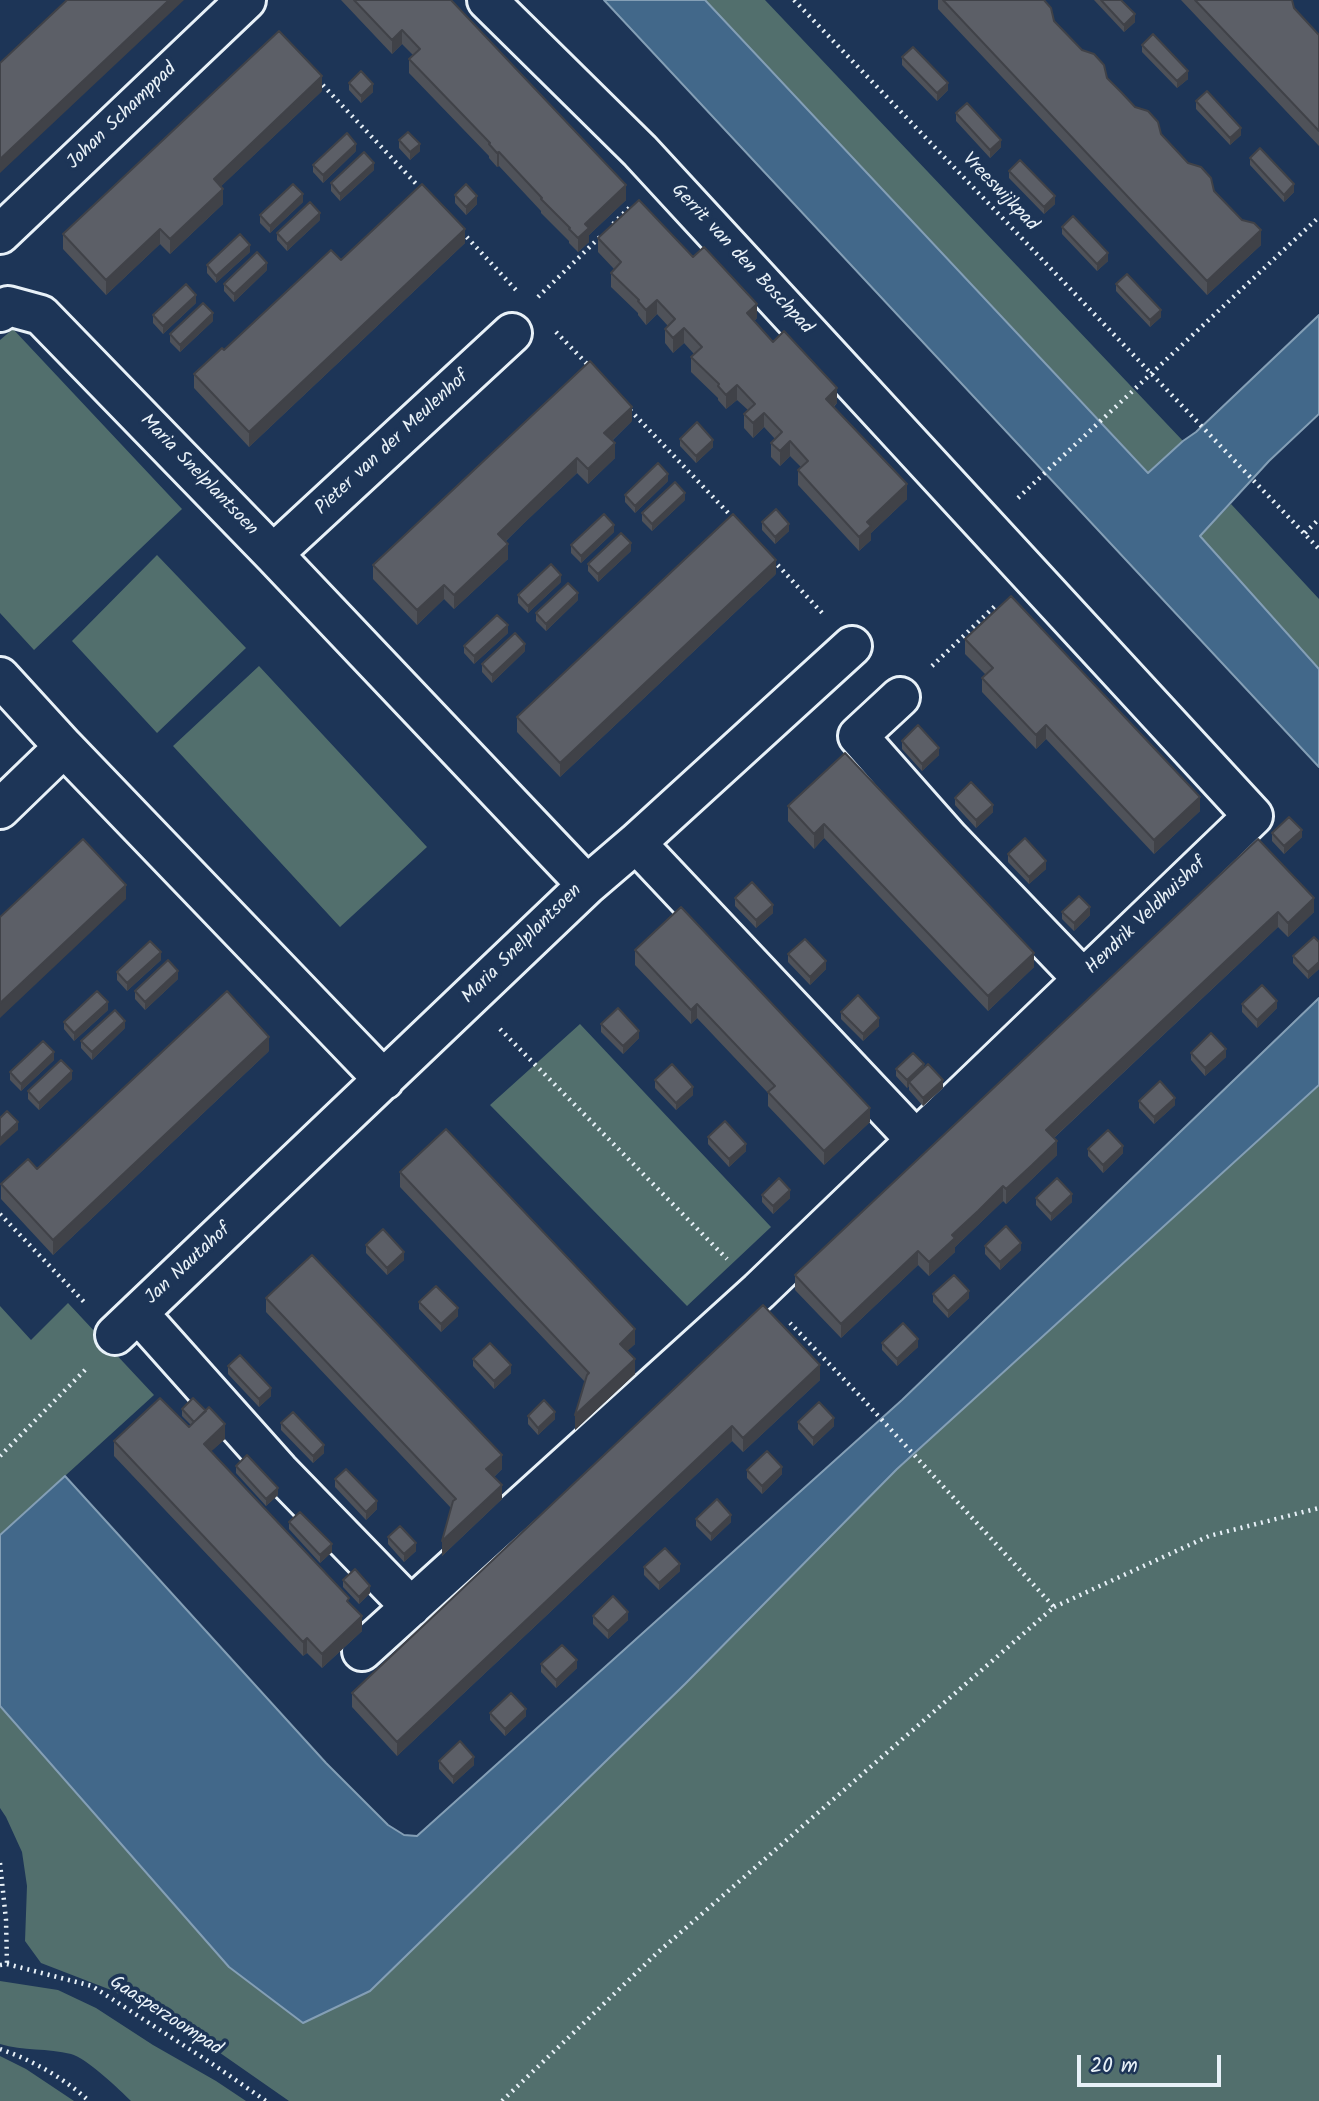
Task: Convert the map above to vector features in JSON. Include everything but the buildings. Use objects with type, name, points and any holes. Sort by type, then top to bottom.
[{"type":"street","name":"Johan Schamppad","points":[[0,234],[246,0]]},
{"type":"street","name":"Gerrit van den Boschpad","points":[[487,0],[663,175],[987,527]]},
{"type":"street","name":"Maria Snelplantsoen","points":[[3,299],[41,315],[273,554],[587,885],[384,1080]]},
{"type":"street","name":"Pieter van der Meulenhof","points":[[273,554],[522,319]]},
{"type":"street","name":"Hendrik Veldhuishof","points":[[759,1291],[1253,816],[987,527]]},
{"type":"street","points":[[587,885],[852,646]]},
{"type":"street","points":[[0,677],[384,1080]]},
{"type":"street","points":[[900,696],[858,736],[950,840],[1083,979]]},
{"type":"street","points":[[0,809],[64,747]]},
{"type":"street","points":[[636,843],[916,1140]]},
{"type":"street","name":"Jan Nautahof","points":[[127,1324],[384,1080]]},
{"type":"street","points":[[362,1651],[759,1291]]},
{"type":"street","points":[[127,1324],[279,1471],[411,1607]]},
{"type":"path","name":"Vreeswijkpad","points":[[794,0],[1305,533]]},
{"type":"path","points":[[311,72],[426,194]]},
{"type":"path","points":[[522,319],[663,175]]},
{"type":"path","points":[[987,527],[1319,217]]},
{"type":"path","points":[[454,224],[522,319],[596,374]]},
{"type":"path","points":[[624,404],[737,522]]},
{"type":"path","points":[[1319,519],[1305,533],[1319,549]]},
{"type":"path","points":[[765,552],[852,646]]},
{"type":"path","points":[[900,696],[1029,573]]},
{"type":"path","points":[[469,998],[860,1396],[1054,1607]]},
{"type":"path","points":[[0,1214],[127,1324],[89,1367],[0,1456]]},
{"type":"path","points":[[502,2101],[657,1953],[1054,1607],[1209,1536],[1319,1508]]},
{"type":"path","points":[[0,1863],[7,1964]]},
{"type":"path","name":"Gaasperzoompad","points":[[0,1965],[7,1964],[92,1986],[214,2064],[266,2101]]},
{"type":"path","points":[[0,2049],[71,2085],[89,2101]]},
{"type":"green space","points":[[705,0],[765,0],[1183,441],[1149,473]]},
{"type":"green space","points":[[13,329],[182,509],[34,650],[0,613],[0,340]]},
{"type":"green space","points":[[1231,504],[1319,599],[1319,669],[1200,536]]},
{"type":"green space","points":[[157,555],[246,648],[157,733],[72,641]]},
{"type":"green space","points":[[259,666],[427,847],[340,927],[173,746]]},
{"type":"green space","points":[[580,1024],[771,1227],[687,1306],[490,1105]]},
{"type":"green space","points":[[1319,1085],[1319,2101],[289,2101],[180,2025],[111,1990],[41,1963],[25,1941],[27,1886],[22,1852],[0,1808],[0,1706],[229,1967],[303,2023],[370,1991],[685,1684],[897,1469]]},
{"type":"green space","points":[[68,1303],[154,1395],[0,1535],[0,1306],[31,1340]]},
{"type":"green space","points":[[0,1981],[58,1990],[96,2008],[246,2101],[131,2101],[102,2074],[77,2056],[0,2044]]},
{"type":"green space","points":[[0,2056],[26,2069],[74,2101],[0,2101]]},
{"type":"water","points":[[604,0],[705,0],[1148,473],[1196,432],[1319,315],[1319,414],[1269,461],[1200,536],[1319,669],[1319,767]]},
{"type":"water","points":[[1319,998],[1319,1085],[897,1469],[685,1684],[370,1991],[303,2023],[229,1967],[0,1706],[0,1535],[65,1476],[326,1763],[388,1825],[404,1835],[417,1836],[902,1400]]}]
